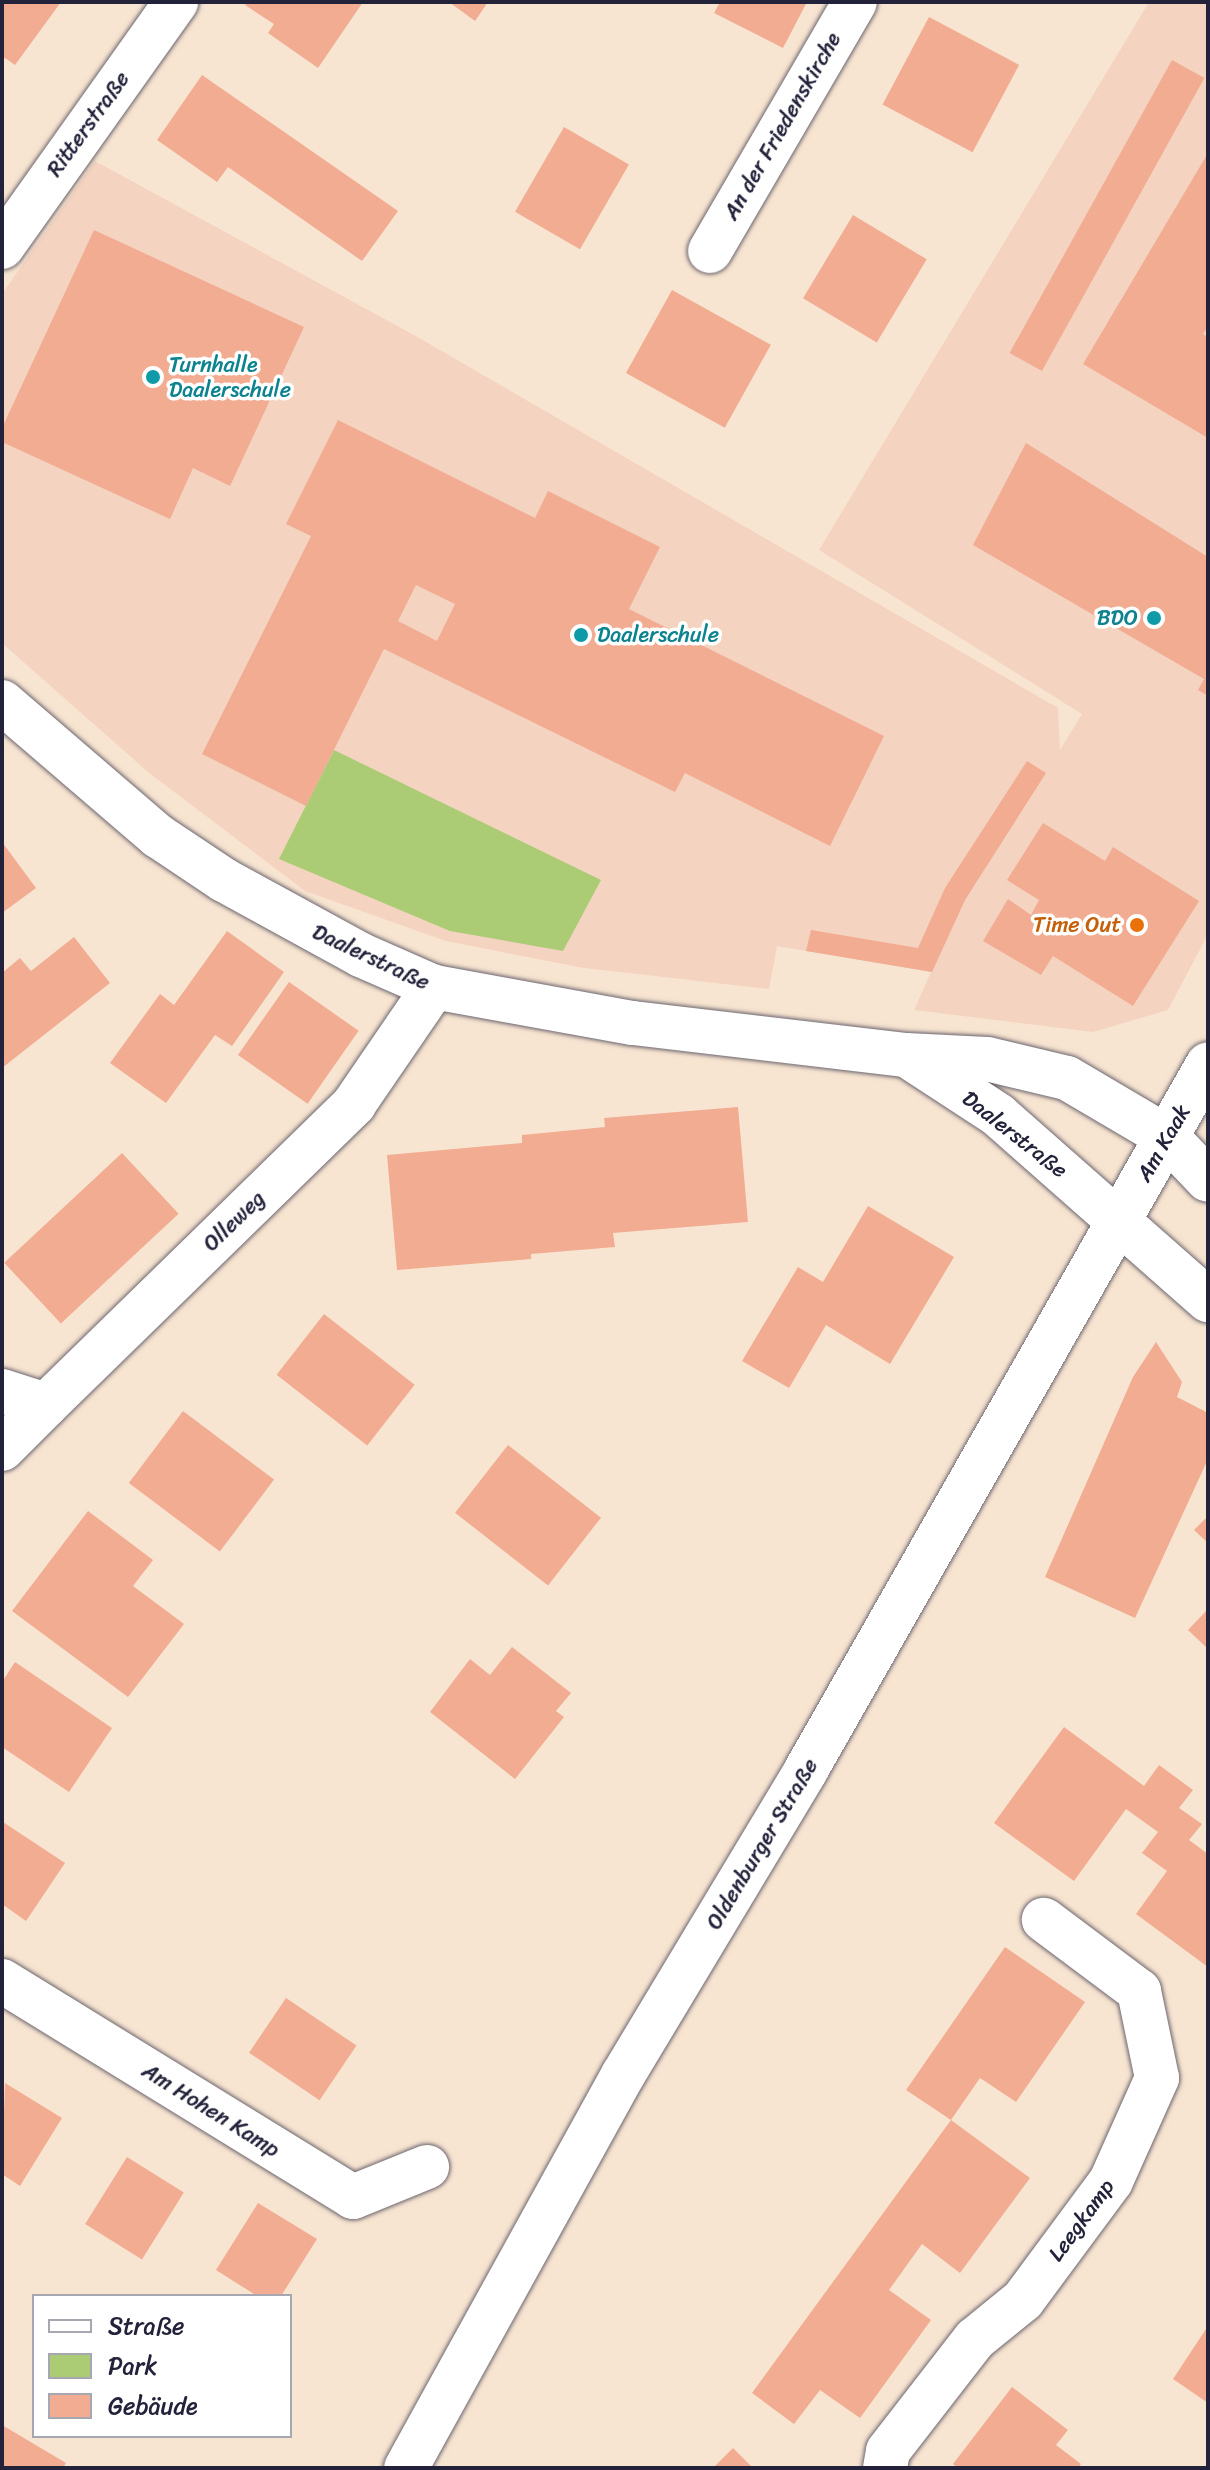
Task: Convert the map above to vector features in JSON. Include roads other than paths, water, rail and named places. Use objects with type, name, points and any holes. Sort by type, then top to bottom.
[{"type":"street","name":"Ritterstraße","points":[[2,247],[176,2]]},
{"type":"street","name":"An der Friedenskirche","points":[[710,251],[855,2]]},
{"type":"street","name":"Daalerstraße","points":[[2,702],[158,836],[211,871],[291,919],[434,987],[633,1023],[906,1055],[987,1059],[1067,1078],[1167,1137],[1208,1180]]},
{"type":"street","name":"Olleweg","points":[[46,1405],[354,1104],[434,987]]},
{"type":"street","name":"Daalerstraße","points":[[906,1055],[998,1115],[1208,1300]]},
{"type":"street","name":"Am Kaak","points":[[1118,1221],[1208,1064]]},
{"type":"street","name":"Oldenburger Straße","points":[[406,2468],[623,2075],[806,1770],[1118,1221]]},
{"type":"street","points":[[2,1391],[46,1405],[2,1449]]},
{"type":"street","name":"Leegkamp","points":[[885,2468],[888,2451],[975,2339],[1023,2300],[1111,2181],[1157,2078],[1139,1991],[1044,1920]]},
{"type":"street","name":"Am Hohen Kamp","points":[[2,1981],[353,2197],[427,2167]]},
{"type":"place","name":"Turnhalle Daalerschule","points":[[153,377]]},
{"type":"place","name":"BDO","points":[[1154,618]]},
{"type":"place","name":"Daalerschule","points":[[581,635]]},
{"type":"place","name":"Time Out","points":[[1137,925]]}]
